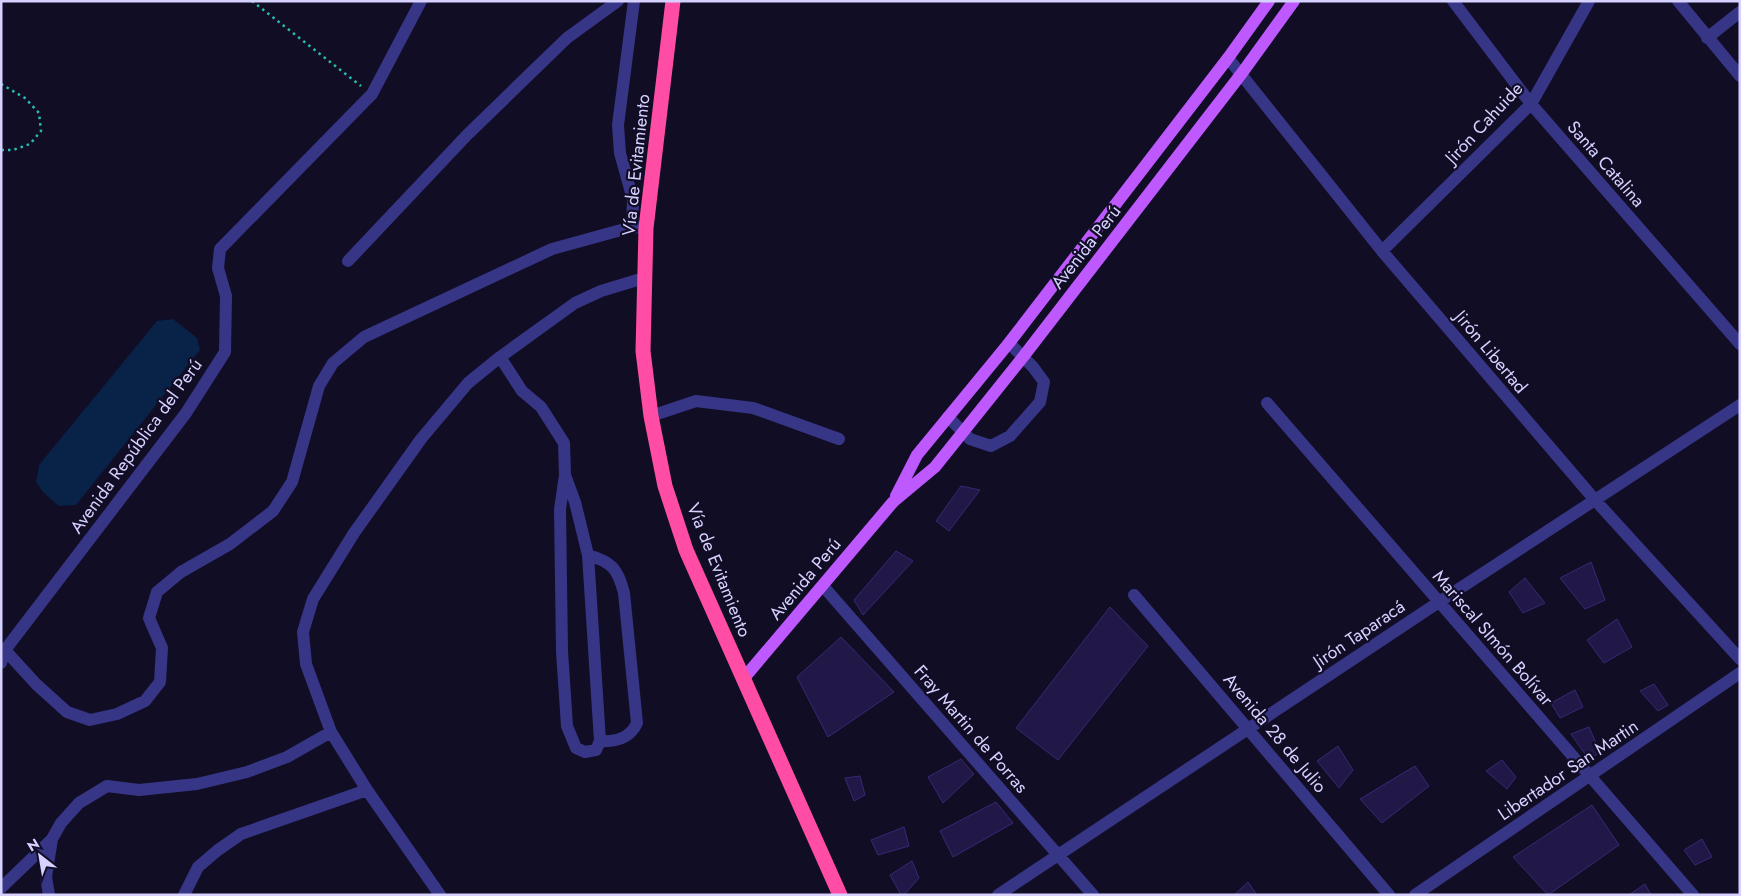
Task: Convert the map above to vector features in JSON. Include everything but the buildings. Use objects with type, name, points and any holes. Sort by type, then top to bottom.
[{"type":"highway","name":"Vía de Evitamiento","points":[[673,1],[639,228],[644,278],[643,350],[651,416],[665,486],[686,550],[840,895]]},
{"type":"main road","name":"Avenida Perú","points":[[893,502],[917,455],[1008,342],[1228,58],[1269,1]]},
{"type":"main road","name":"Avenida Perú","points":[[744,678],[893,502],[935,467],[1023,357],[1242,74],[1294,1]]},
{"type":"street","name":"Avenida República del Perú","points":[[1,663],[5,650],[186,414],[225,352],[226,296],[218,268],[220,248],[372,94],[421,1]]},
{"type":"street","points":[[348,260],[466,135],[566,38],[618,1]]},
{"type":"street","points":[[5,650],[36,684],[67,712],[90,720],[116,714],[145,701],[160,682],[162,648],[149,618],[157,592],[181,572],[230,544],[273,511],[292,482],[319,386],[333,363],[364,337],[552,249],[639,228],[620,152],[618,125],[634,1]]},
{"type":"street","name":"Santa Catalina","points":[[1453,1],[1530,104],[1740,344]]},
{"type":"street","name":"Jirón Cahuide","points":[[1382,251],[1530,104],[1588,1]]},
{"type":"street","points":[[1678,1],[1740,76]]},
{"type":"street","points":[[1707,38],[1740,12]]},
{"type":"street","name":"Jirón Libertad","points":[[1228,58],[1382,251],[1595,500],[1740,659]]},
{"type":"street","points":[[440,895],[367,790],[332,732],[306,664],[303,632],[313,599],[354,533],[421,439],[468,383],[500,357],[575,303],[601,291],[644,278]]},
{"type":"street","points":[[948,417],[970,439],[991,446],[1010,436],[1040,402],[1044,382],[1008,342]]},
{"type":"street","points":[[500,357],[522,391],[541,407],[564,442],[565,475],[560,510],[562,651],[567,726],[576,748],[585,752],[596,750],[600,741],[588,555],[565,475]]},
{"type":"street","points":[[651,416],[696,401],[752,408],[839,439]]},
{"type":"street","name":"Mariscal SImón Bolívar","points":[[1267,403],[1692,895]]},
{"type":"street","name":"Jirón Taparacá","points":[[998,895],[1740,405]]},
{"type":"street","points":[[588,555],[599,558],[612,566],[620,576],[624,593],[637,722],[633,731],[616,741],[600,741]]},
{"type":"street","name":"Fray Martin de Porras","points":[[823,586],[1093,895]]},
{"type":"street","name":"Avenida 28 de Julio","points":[[1134,594],[1388,895]]},
{"type":"street","name":"Libertador San Martin","points":[[1415,895],[1740,673]]},
{"type":"street","points":[[1,888],[52,839],[61,823],[79,803],[107,786],[139,790],[197,784],[247,772],[287,757],[332,732]]},
{"type":"street","points":[[184,895],[198,867],[241,834],[367,790]]},
{"type":"street","points":[[49,895],[46,876],[52,839]]},
{"type":"path","points":[[252,1],[372,94]]},
{"type":"path","points":[[1,84],[25,98],[39,113],[41,131],[30,144],[13,150],[1,150]]},
{"type":"water","points":[[173,319],[197,338],[200,350],[76,505],[59,506],[43,492],[36,482],[39,465],[157,321]]}]
